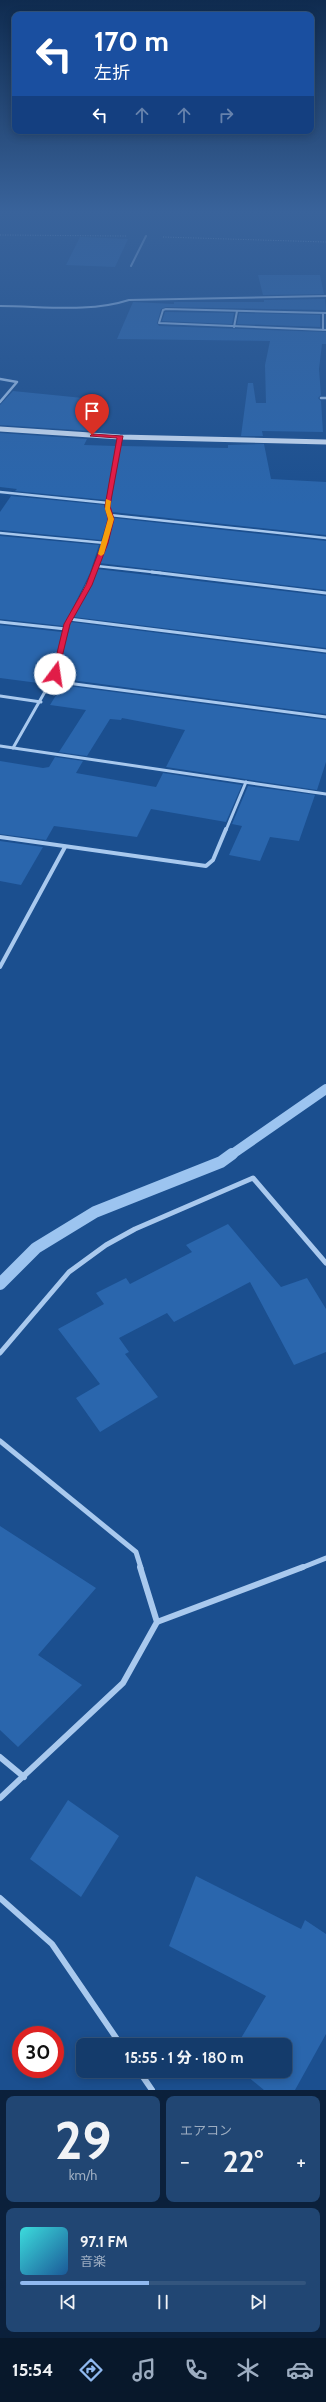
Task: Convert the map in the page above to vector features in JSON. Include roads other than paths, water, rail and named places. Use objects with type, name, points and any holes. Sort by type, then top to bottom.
[{"type":"street","points":[[323,330],[325,313],[164,309],[159,323],[234,327],[323,330],[326,330]]},
{"type":"street","points":[[234,327],[237,311]]},
{"type":"street","points":[[0,379],[17,382],[17,384],[0,402]]},
{"type":"street","points":[[321,398],[326,398]]},
{"type":"street","points":[[0,429],[120,436],[326,442]]},
{"type":"street","points":[[14,748],[52,681],[69,619],[89,585],[105,543],[111,519],[107,509],[120,436]]},
{"type":"street","points":[[0,492],[108,503]]},
{"type":"street","points":[[110,515],[326,538]]},
{"type":"street","points":[[0,533],[105,543]]},
{"type":"street","points":[[97,566],[326,593]]},
{"type":"street","points":[[69,619],[326,651]]},
{"type":"street","points":[[0,622],[66,629]]},
{"type":"street","points":[[52,681],[326,717]]},
{"type":"street","points":[[0,696],[41,702]]},
{"type":"street","points":[[0,746],[326,794]]},
{"type":"street","points":[[0,836],[66,847],[206,866],[213,860],[246,782]]},
{"type":"street","points":[[0,967],[66,847]]},
{"type":"street","points":[[0,1353],[69,1272],[106,1245],[135,1229],[253,1178],[326,1263]]},
{"type":"street","points":[[0,1441],[136,1552],[157,1622]]},
{"type":"street","points":[[0,1798],[123,1683],[157,1622],[326,1558]]},
{"type":"street","points":[[0,1757],[24,1777]]},
{"type":"street","points":[[0,1898],[52,1944],[116,2038]]},
{"type":"street","points":[[144,2078],[152,2090]]},
{"type":"waterway","points":[[231,1155],[326,1089]]},
{"type":"waterway","points":[[0,1284],[36,1248],[95,1212],[221,1162],[232,1154]]}]
